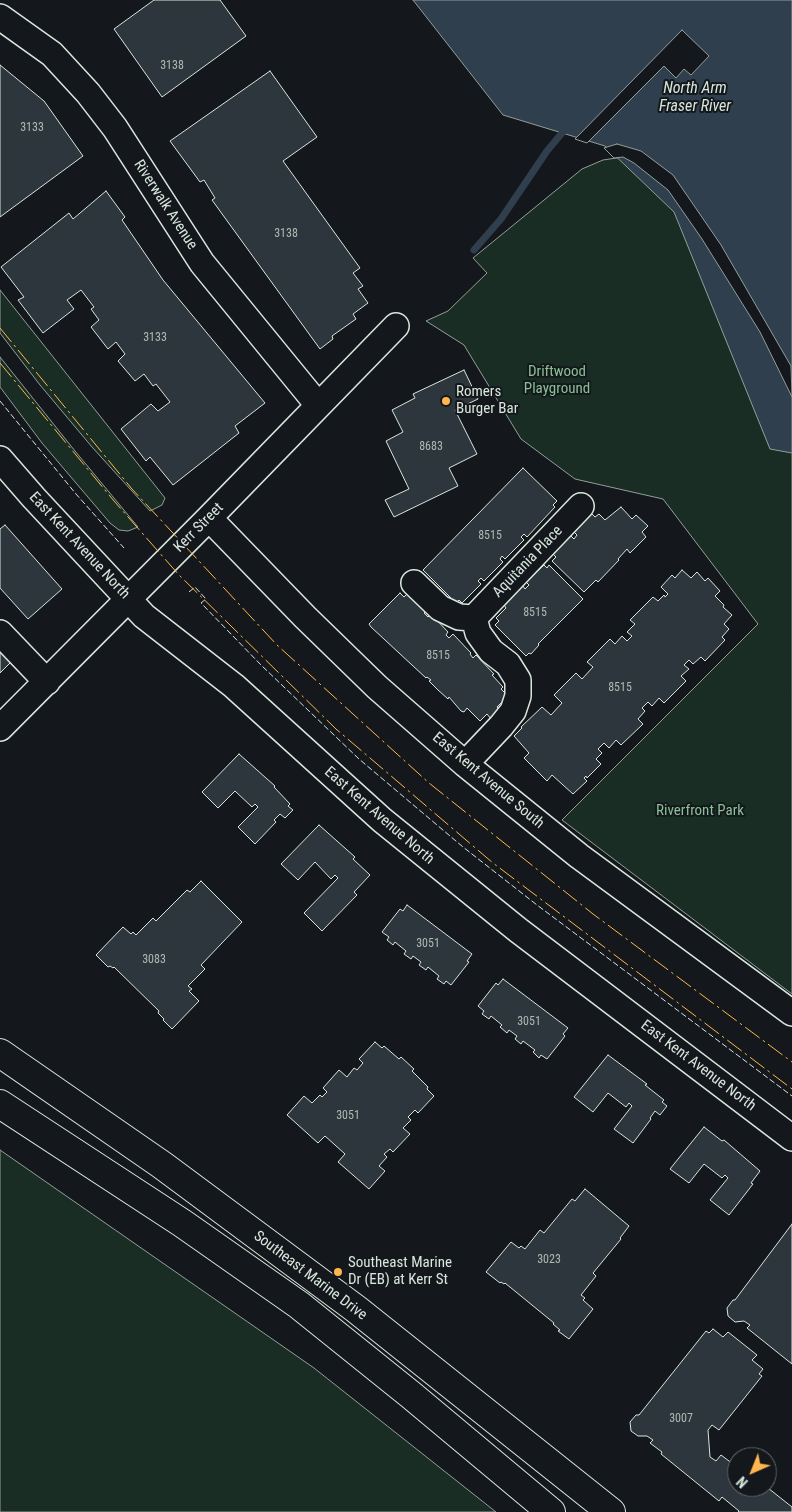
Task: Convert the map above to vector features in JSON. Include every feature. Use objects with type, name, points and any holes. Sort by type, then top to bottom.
[{"type":"main road","name":"Southeast Marine Drive","points":[[0,1053],[162,1165],[348,1303],[610,1512]]},
{"type":"main road","name":"Southeast Marine Drive","points":[[0,1104],[182,1223],[298,1305],[411,1395],[551,1512]]},
{"type":"street","name":"Riverwalk Avenue","points":[[0,17],[52,54],[88,93],[115,128],[202,263],[318,406]]},
{"type":"street","name":"Kerr Street","points":[[0,728],[209,518],[396,326]]},
{"type":"street","name":"East Kent Avenue North","points":[[0,458],[34,498],[128,600],[157,627],[234,686],[338,782],[428,859],[518,930],[792,1138]]},
{"type":"street","name":"Aquitania Place","points":[[474,618],[581,506]]},
{"type":"street","name":"East Kent Avenue South","points":[[209,518],[305,617],[377,687],[465,764],[579,856],[792,1013]]},
{"type":"street","points":[[414,583],[440,608],[459,617],[474,618],[478,633],[491,650],[508,664],[518,680],[518,696],[513,711],[465,764]]},
{"type":"street","points":[[0,633],[46,682]]},
{"type":"green space","name":"Riverfront Park","points":[[623,157],[668,190],[792,397],[792,994],[562,820],[758,624],[663,499],[575,479],[521,439],[464,345],[426,321],[448,311],[487,273],[473,258],[582,169],[603,160]]},
{"type":"green space","points":[[0,290],[165,498],[162,505],[150,511],[92,447],[40,385],[0,333]]},
{"type":"green space","points":[[0,357],[138,527],[128,531],[119,530],[110,523],[42,443],[0,387]]},
{"type":"green space","points":[[0,1150],[314,1368],[496,1512],[0,1512]]},
{"type":"water","name":"North Arm Fraser River","points":[[413,0],[792,0],[792,453],[770,449],[674,212],[605,146],[503,115]]},
{"type":"pier","points":[[682,30],[709,56],[691,75],[684,69],[676,78],[664,66],[587,143],[575,139]]},
{"type":"pier","points":[[617,144],[641,151],[673,175],[721,245],[791,366],[792,397],[760,332],[702,239],[668,190],[634,163],[623,157],[614,158],[604,148]]},
{"type":"building","points":[[154,0],[220,0],[246,36],[162,97],[114,29]]},
{"type":"building","points":[[0,65],[44,101],[83,156],[0,217]]},
{"type":"building","points":[[270,71],[317,137],[283,161],[360,268],[353,273],[363,286],[358,289],[368,303],[353,314],[356,319],[332,336],[333,339],[320,349],[212,200],[215,198],[204,180],[200,182],[170,141]]},
{"type":"building","points":[[106,191],[125,217],[122,220],[163,280],[265,403],[235,426],[239,433],[173,485],[150,457],[146,461],[121,429],[151,404],[158,411],[170,402],[156,384],[153,386],[144,374],[135,381],[118,361],[125,354],[116,342],[108,349],[91,327],[99,320],[91,309],[94,307],[81,290],[67,300],[74,309],[43,333],[18,300],[24,297],[1,267],[69,213],[73,219]]},
{"type":"building","points":[[464,370],[478,399],[455,410],[477,454],[449,468],[458,486],[394,517],[385,500],[409,489],[386,441],[403,432],[392,410],[415,398],[413,394]]},
{"type":"building","points":[[523,468],[557,501],[553,505],[555,507],[527,537],[524,534],[521,537],[524,540],[505,559],[502,556],[500,559],[503,562],[484,581],[481,578],[478,581],[481,584],[462,603],[459,600],[456,603],[423,570]]},
{"type":"building","points":[[621,507],[632,519],[636,515],[648,526],[642,532],[646,537],[630,553],[627,549],[598,582],[596,580],[584,592],[552,561],[556,557],[553,554],[571,536],[574,539],[577,535],[574,532],[592,514],[595,517],[599,514],[605,520]]},
{"type":"building","points":[[5,525],[62,589],[28,619],[0,588],[0,529]]},
{"type":"building","points":[[544,565],[547,568],[549,565],[583,599],[538,644],[531,654],[529,653],[526,656],[495,625],[499,621],[496,618],[506,608],[504,605],[523,586],[525,589],[529,585],[526,582]]},
{"type":"building","points":[[682,570],[691,578],[697,572],[705,581],[708,578],[720,591],[715,596],[732,615],[724,624],[729,629],[722,637],[725,640],[705,661],[701,657],[693,664],[689,660],[684,665],[689,669],[681,676],[686,681],[664,703],[659,698],[652,706],[648,702],[642,708],[645,711],[638,719],[643,724],[621,745],[616,740],[609,748],[604,743],[598,749],[602,753],[596,759],[601,764],[587,778],[586,776],[584,778],[587,781],[573,794],[552,775],[547,781],[524,758],[529,753],[514,736],[542,707],[551,715],[562,703],[554,695],[576,673],[582,679],[593,667],[587,662],[610,639],[615,644],[622,636],[627,641],[632,636],[627,632],[635,624],[630,620],[653,597],[658,601],[664,595],[665,597],[668,594],[661,587],[672,575],[675,578]]},
{"type":"building","points":[[400,593],[404,597],[408,593],[426,611],[424,613],[428,617],[431,614],[448,632],[446,635],[449,638],[453,634],[471,653],[473,658],[476,655],[494,674],[492,675],[508,696],[497,707],[500,710],[491,719],[487,714],[480,721],[467,708],[464,712],[461,711],[449,697],[448,699],[429,681],[431,680],[426,678],[371,627],[369,624]]},
{"type":"building","points":[[0,643],[15,658],[0,673]]},
{"type":"building","points":[[239,754],[275,786],[290,804],[288,806],[293,810],[285,818],[280,814],[274,820],[276,822],[255,844],[238,827],[258,807],[255,804],[252,807],[235,791],[218,808],[202,792]]},
{"type":"building","points":[[319,825],[355,857],[353,859],[370,875],[354,892],[357,895],[322,931],[304,913],[338,878],[335,875],[331,879],[315,862],[298,880],[281,864]]},
{"type":"building","points":[[201,881],[242,922],[201,965],[205,969],[188,986],[192,989],[189,991],[199,1001],[172,1029],[163,1020],[158,1013],[159,1011],[114,967],[108,967],[96,955],[123,927],[131,934],[133,932],[136,935],[153,918],[156,921],[187,890],[190,892]]},
{"type":"building","points":[[407,905],[472,954],[467,961],[469,962],[451,985],[446,981],[444,984],[437,979],[439,976],[428,967],[426,970],[419,965],[421,962],[413,956],[411,959],[404,954],[406,951],[395,942],[393,945],[387,940],[389,937],[382,932],[400,909],[403,911]]},
{"type":"building","points":[[503,979],[568,1028],[563,1034],[565,1036],[547,1059],[541,1055],[539,1058],[533,1052],[535,1050],[523,1041],[521,1044],[515,1039],[517,1036],[509,1030],[507,1033],[500,1027],[502,1025],[491,1016],[489,1019],[482,1014],[484,1011],[478,1006],[496,983],[498,985]]},
{"type":"building","points":[[375,1042],[382,1048],[384,1046],[399,1059],[401,1057],[414,1069],[412,1071],[434,1096],[418,1113],[415,1110],[408,1117],[411,1120],[403,1128],[410,1134],[393,1152],[390,1149],[384,1154],[387,1157],[379,1166],[385,1171],[369,1189],[338,1162],[345,1154],[325,1136],[318,1143],[287,1115],[304,1096],[312,1103],[320,1095],[322,1097],[327,1092],[323,1088],[339,1070],[347,1077],[354,1068],[357,1070],[363,1063],[359,1059]]},
{"type":"building","points":[[608,1055],[647,1084],[645,1085],[664,1100],[662,1102],[667,1106],[660,1115],[655,1111],[633,1143],[614,1129],[632,1106],[629,1103],[626,1107],[608,1093],[593,1112],[574,1097]]},
{"type":"building","points":[[704,1127],[722,1141],[724,1140],[760,1171],[751,1183],[753,1184],[729,1215],[710,1200],[728,1178],[725,1175],[722,1178],[704,1164],[689,1183],[670,1169]]},
{"type":"building","points":[[585,1189],[629,1226],[621,1239],[593,1273],[596,1276],[581,1295],[585,1298],[583,1300],[593,1309],[569,1339],[558,1331],[560,1330],[554,1323],[505,1283],[500,1283],[486,1272],[511,1242],[519,1248],[521,1246],[525,1249],[540,1230],[544,1233],[572,1199],[575,1201]]},
{"type":"building","points":[[792,1224],[792,1364],[747,1328],[750,1325],[744,1321],[735,1322],[728,1316],[727,1308]]},
{"type":"building","points":[[713,1329],[723,1337],[728,1332],[757,1355],[752,1360],[763,1369],[759,1374],[762,1376],[719,1430],[712,1425],[708,1430],[710,1457],[716,1461],[721,1455],[727,1460],[727,1497],[777,1497],[777,1495],[792,1507],[792,1512],[738,1512],[722,1497],[719,1501],[661,1454],[662,1452],[650,1443],[653,1440],[647,1436],[638,1436],[631,1431],[630,1422],[636,1415],[639,1415],[706,1331],[709,1333]]},
{"type":"waterway","points":[[474,250],[501,219],[547,151],[567,127]]},
{"type":"fence","points":[[0,401],[76,494],[124,548]]},
{"type":"fence","points":[[189,592],[195,587],[206,599],[201,603],[261,665],[359,759],[463,847],[537,905],[792,1096]]},
{"type":"power","points":[[0,328],[132,489],[277,645],[429,783],[593,914],[792,1062]]},
{"type":"power","points":[[0,363],[114,501],[179,575],[336,729],[493,863],[792,1089]]},
{"type":"place","name":"Romers Burger Bar","points":[[446,401]]},
{"type":"place","name":"Southeast Marine Dr (EB) at Kerr St","points":[[338,1272]]},
{"type":"park label","name":"Driftwood Playground","points":[[557,380]]}]
